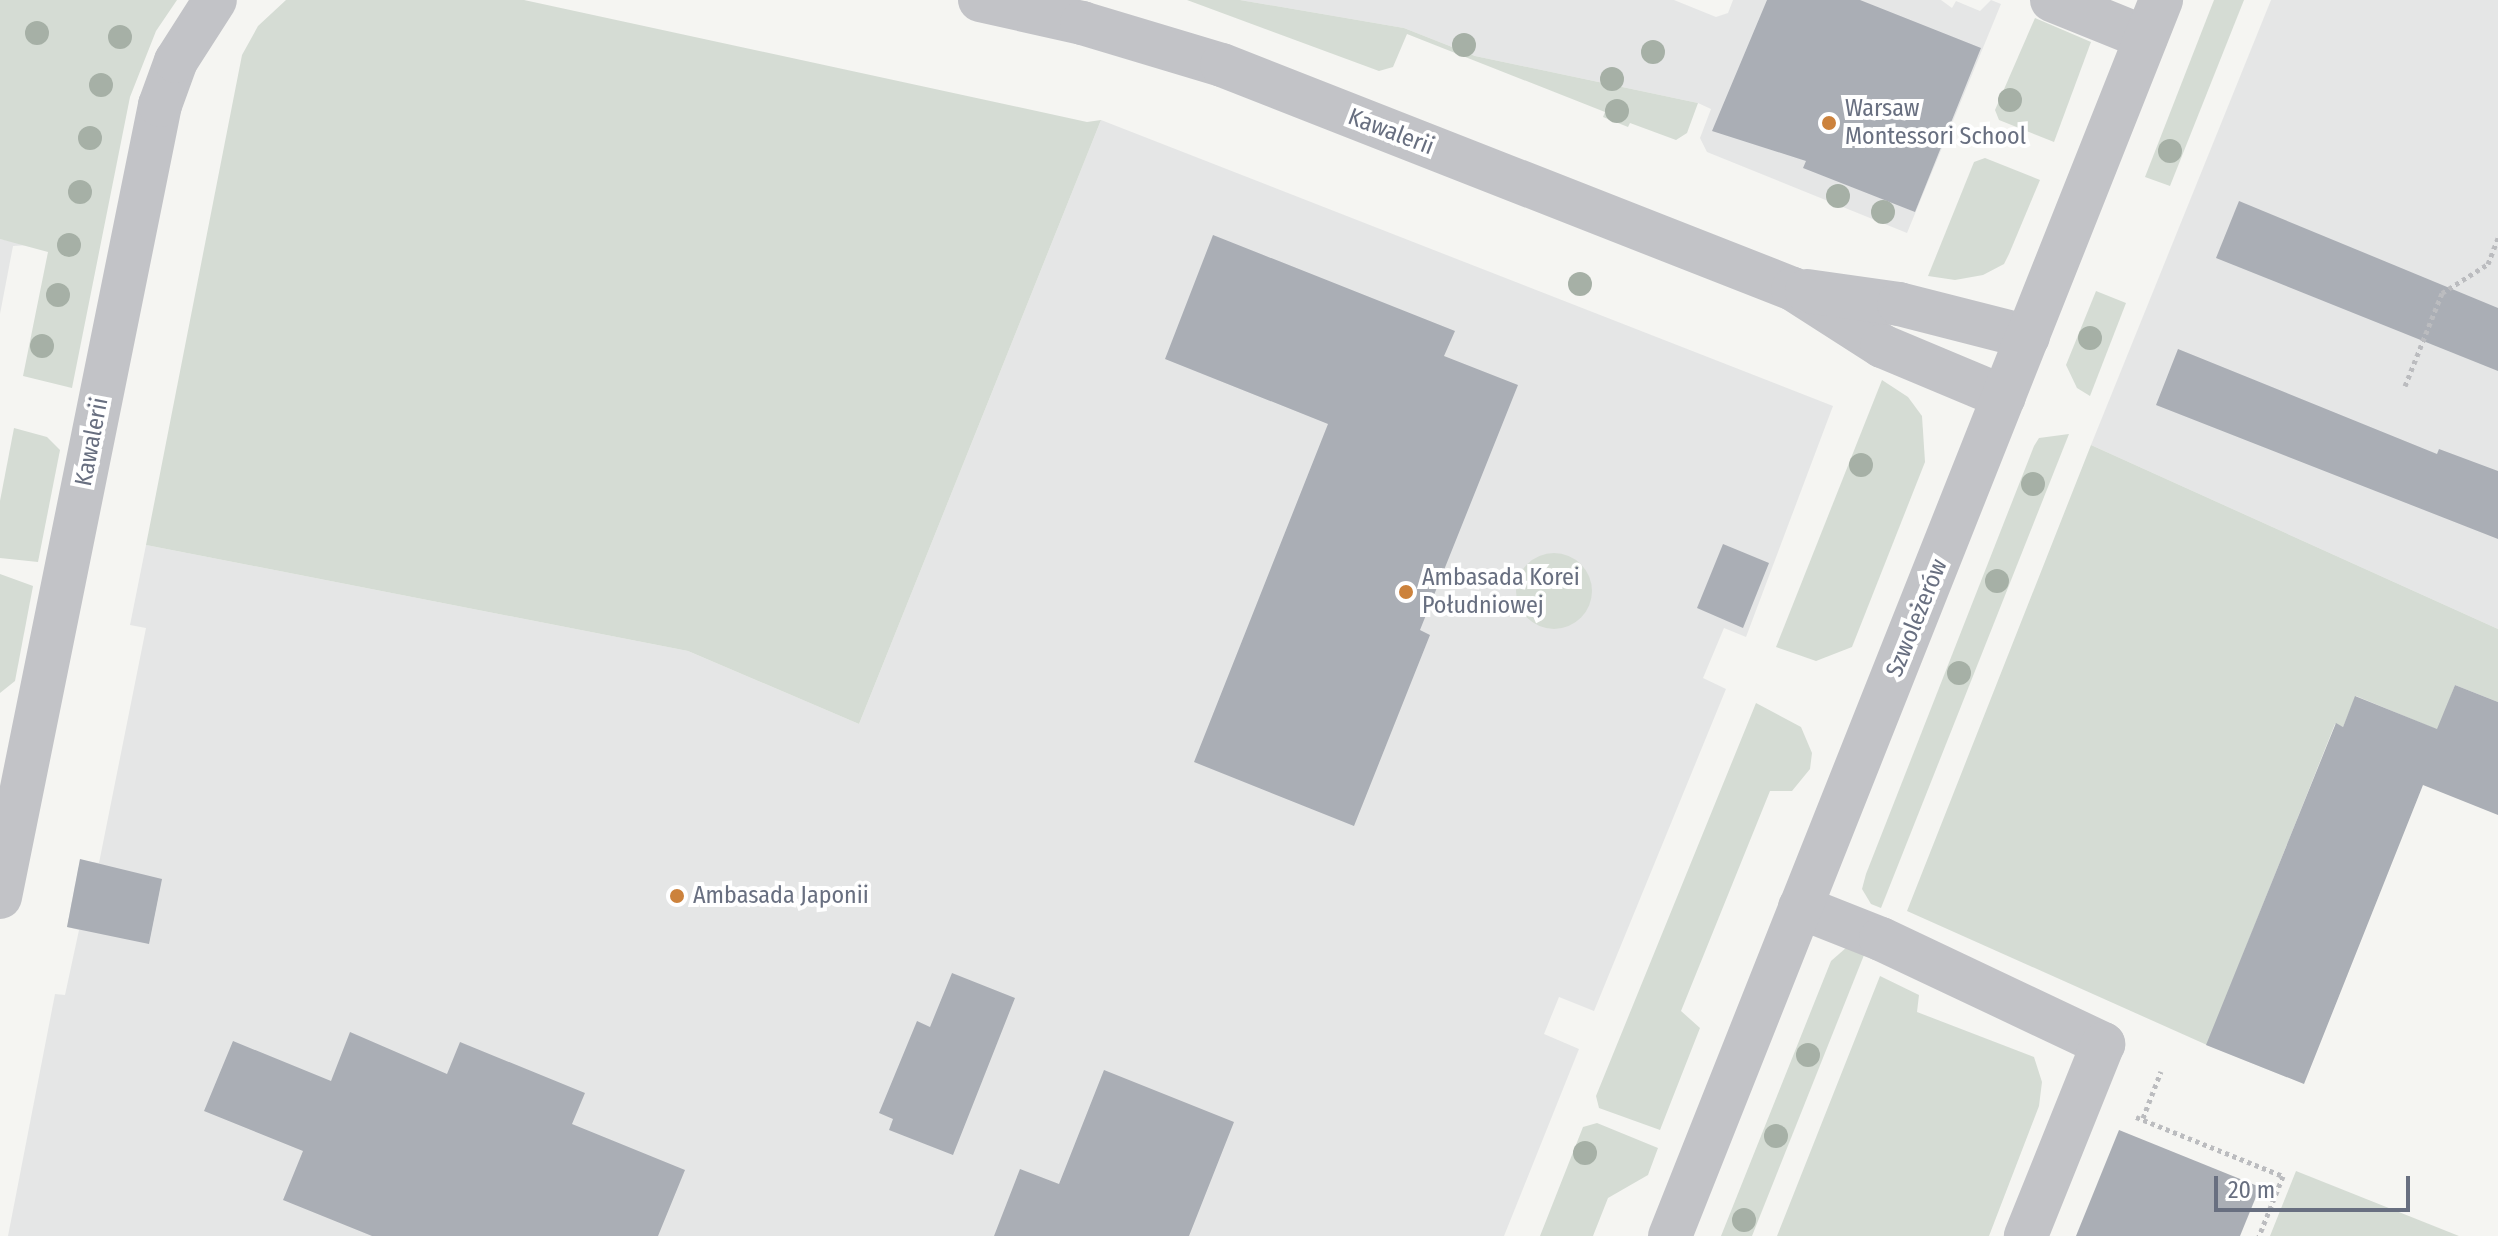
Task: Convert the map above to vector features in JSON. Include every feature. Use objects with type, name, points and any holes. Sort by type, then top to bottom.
[{"type":"street","name":"Kawalerii","points":[[0,897],[160,105],[176,61],[215,0]]},
{"type":"street","name":"Kawalerii","points":[[980,0],[1082,23],[1222,65],[1793,289],[1882,346],[2004,397]]},
{"type":"street","points":[[2052,0],[2153,19]]},
{"type":"street","name":"Szwoleżerów","points":[[1670,1236],[2153,19]]},
{"type":"street","name":"Kawalerii","points":[[1793,289],[1899,304],[2028,337]]},
{"type":"street","points":[[1800,907],[1966,977],[2103,1044],[2026,1236]]},
{"type":"path","points":[[2405,386],[2442,293],[2488,264],[2498,238]]},
{"type":"path","points":[[2143,1118],[2161,1071]]},
{"type":"path","points":[[2122,1115],[2143,1118],[2283,1176],[2259,1236]]},
{"type":"shaded area","points":[[0,0],[177,0],[156,31],[130,97],[72,388],[23,376],[48,252],[0,239]]},
{"type":"shaded area","points":[[286,0],[524,0],[1087,122],[1101,120],[859,724],[688,651],[146,545],[242,55],[258,26]]},
{"type":"shaded area","points":[[1187,0],[1240,0],[1404,28],[1475,56],[1698,103],[1687,133],[1676,140],[1630,123],[1628,127],[1603,117],[1605,112],[1407,34],[1393,67],[1379,71]]},
{"type":"shaded area","name":"Warsaw Montessori School","points":[[1240,0],[1674,0],[1716,17],[1728,13],[1733,0],[1941,0],[1952,8],[1956,1],[1980,11],[1991,0],[2001,4],[1907,233],[1707,152],[1700,138],[1711,109],[1698,103],[1475,56],[1404,28]]},
{"type":"shaded area","points":[[2214,0],[2244,0],[2170,186],[2145,177]]},
{"type":"shaded area","points":[[2271,0],[2498,0],[2498,629],[2091,445]]},
{"type":"shaded area","points":[[2035,18],[2091,42],[2054,142],[1999,120],[1995,110]]},
{"type":"shaded area","points":[[1101,120],[1833,406],[1746,637],[1724,628],[1703,678],[1726,689],[1594,1011],[1559,997],[1544,1034],[1579,1049],[1504,1236],[8,1236],[55,994],[65,995],[79,930],[67,927],[80,860],[99,863],[146,628],[130,625],[146,545],[688,651],[859,724]]},
{"type":"shaded area","points":[[1985,158],[2040,180],[2009,254],[2004,264],[1983,275],[1955,280],[1928,276],[1974,162]]},
{"type":"shaded area","points":[[0,239],[29,245],[13,246],[0,314]]},
{"type":"shaded area","points":[[2096,291],[2126,303],[2090,396],[2077,388],[2066,365]]},
{"type":"shaded area","points":[[1882,380],[1908,397],[1922,416],[1925,462],[1852,647],[1816,661],[1776,647]]},
{"type":"shaded area","points":[[14,428],[47,437],[60,450],[38,562],[0,558],[0,501]]},
{"type":"shaded area","points":[[2069,434],[1881,908],[1871,904],[1862,889],[1866,874],[2034,446],[2039,438]]},
{"type":"shaded area","points":[[2091,445],[2498,629],[2498,702],[2455,685],[2438,730],[2356,696],[2343,727],[2335,724],[2207,1045],[1907,911]]},
{"type":"shaded area","points":[[1547,553],[1561,553],[1575,559],[1586,570],[1592,591],[1589,606],[1581,618],[1561,629],[1547,629],[1533,623],[1522,612],[1516,598],[1516,584],[1522,570],[1533,559]]},
{"type":"shaded area","points":[[0,574],[33,586],[15,681],[0,693]]},
{"type":"shaded area","points":[[1756,703],[1801,727],[1812,753],[1810,769],[1792,791],[1770,791],[1681,1011],[1700,1028],[1660,1130],[1599,1108],[1596,1096]]},
{"type":"shaded area","points":[[1847,947],[1866,950],[1752,1236],[1721,1236],[1831,961]]},
{"type":"shaded area","points":[[1880,976],[1919,995],[1917,1012],[2034,1057],[2042,1082],[2039,1106],[1989,1236],[1777,1236]]},
{"type":"shaded area","points":[[1597,1123],[1658,1148],[1648,1175],[1608,1198],[1593,1236],[1540,1236],[1583,1127]]},
{"type":"shaded area","points":[[2296,1171],[2459,1236],[2270,1236]]},
{"type":"building","points":[[1767,0],[1860,0],[1981,48],[1915,212],[1803,168],[1806,161],[1712,131]]},
{"type":"building","points":[[2239,201],[2498,308],[2498,371],[2216,258]]},
{"type":"building","points":[[1213,235],[1455,331],[1444,356],[1518,385],[1420,630],[1430,635],[1354,826],[1194,762],[1328,424],[1165,359]]},
{"type":"building","points":[[2178,349],[2437,454],[2439,449],[2498,471],[2498,539],[2156,405]]},
{"type":"building","points":[[1723,544],[1769,563],[1743,628],[1697,608]]},
{"type":"building","points":[[2455,685],[2498,702],[2498,815],[2423,785],[2304,1084],[2206,1045],[2336,723],[2343,727],[2355,696],[2437,729]]},
{"type":"building","points":[[80,859],[162,879],[149,944],[67,927]]},
{"type":"building","points":[[952,973],[1015,998],[953,1155],[889,1130],[893,1119],[879,1113],[917,1021],[930,1027]]},
{"type":"building","points":[[350,1032],[447,1074],[460,1042],[585,1093],[572,1124],[685,1170],[658,1236],[372,1236],[283,1200],[303,1151],[204,1111],[233,1041],[331,1081]]},
{"type":"building","points":[[1104,1070],[1234,1122],[1189,1236],[994,1236],[1020,1169],[1059,1184]]},
{"type":"building","points":[[2119,1130],[2260,1187],[2240,1236],[2076,1236]]},
{"type":"place","name":"Warsaw Montessori School","points":[[1829,123]]},
{"type":"place","name":"Ambasada Korei Południowej","points":[[1406,592]]},
{"type":"place","name":"Ambasada Japonii","points":[[677,896]]}]
